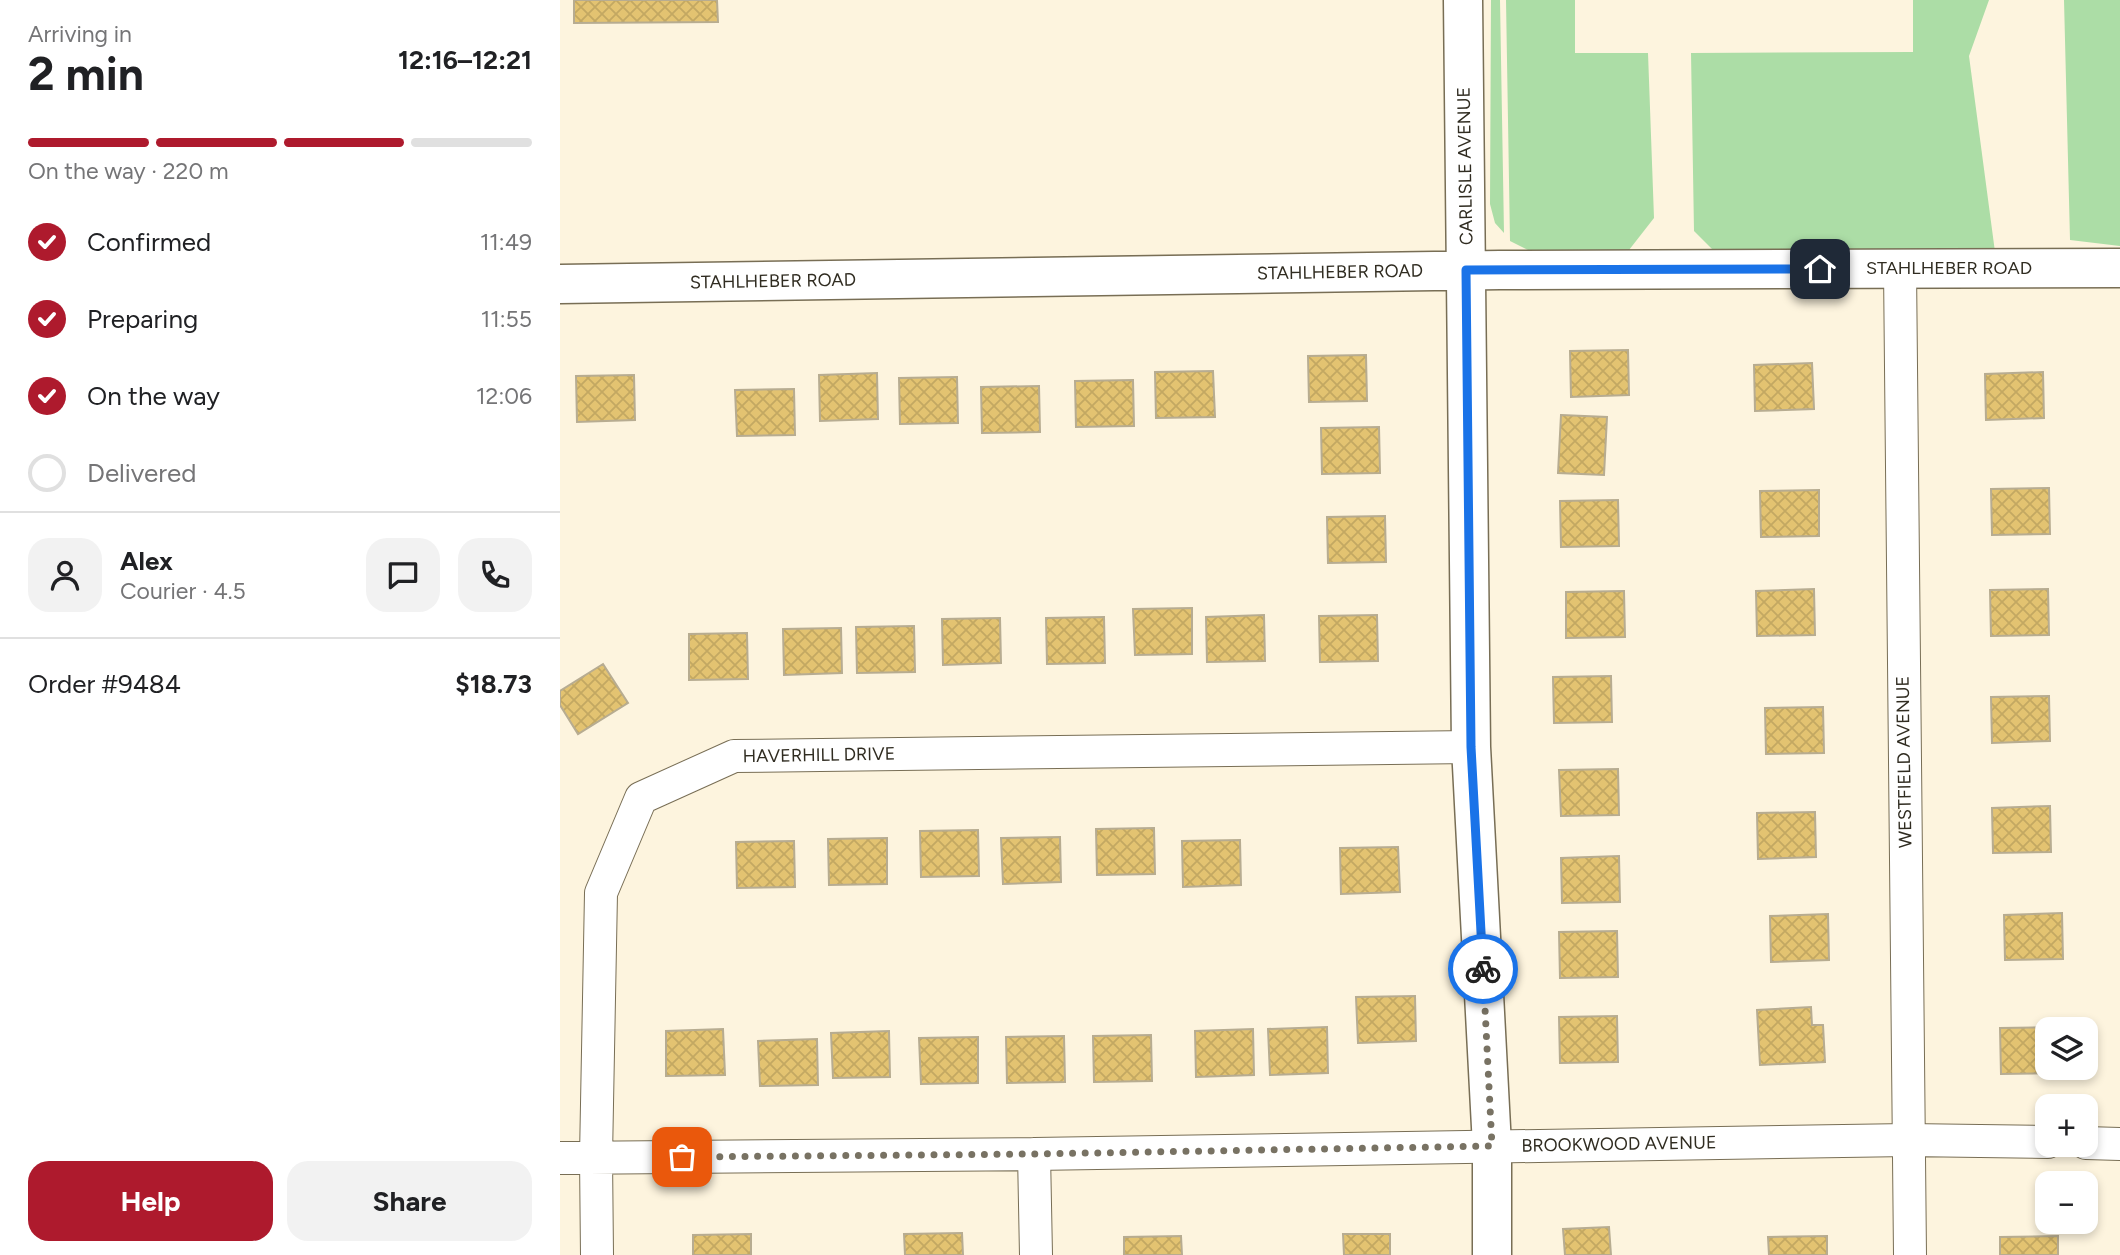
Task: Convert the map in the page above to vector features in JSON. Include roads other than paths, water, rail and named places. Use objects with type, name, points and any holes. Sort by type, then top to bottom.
[{"type":"street","name":"CARLISLE AVENUE","points":[[1463,0],[1471,747],[1492,1146],[1492,1255]]},
{"type":"street","name":"WESTFIELD AVENUE","points":[[1900,268],[1910,1255]]},
{"type":"street","name":"STAHLHEBER ROAD","points":[[560,284],[1466,270],[2120,268]]},
{"type":"street","name":"HAVERHILL DRIVE","points":[[597,1255],[601,893],[641,798],[734,756],[1471,747]]},
{"type":"street","name":"BROOKWOOD AVENUE","points":[[560,1158],[1034,1154],[1908,1140],[2035,1142]]},
{"type":"street","points":[[2098,1143],[2120,1143]]},
{"type":"street","points":[[1034,1154],[1036,1255]]}]
